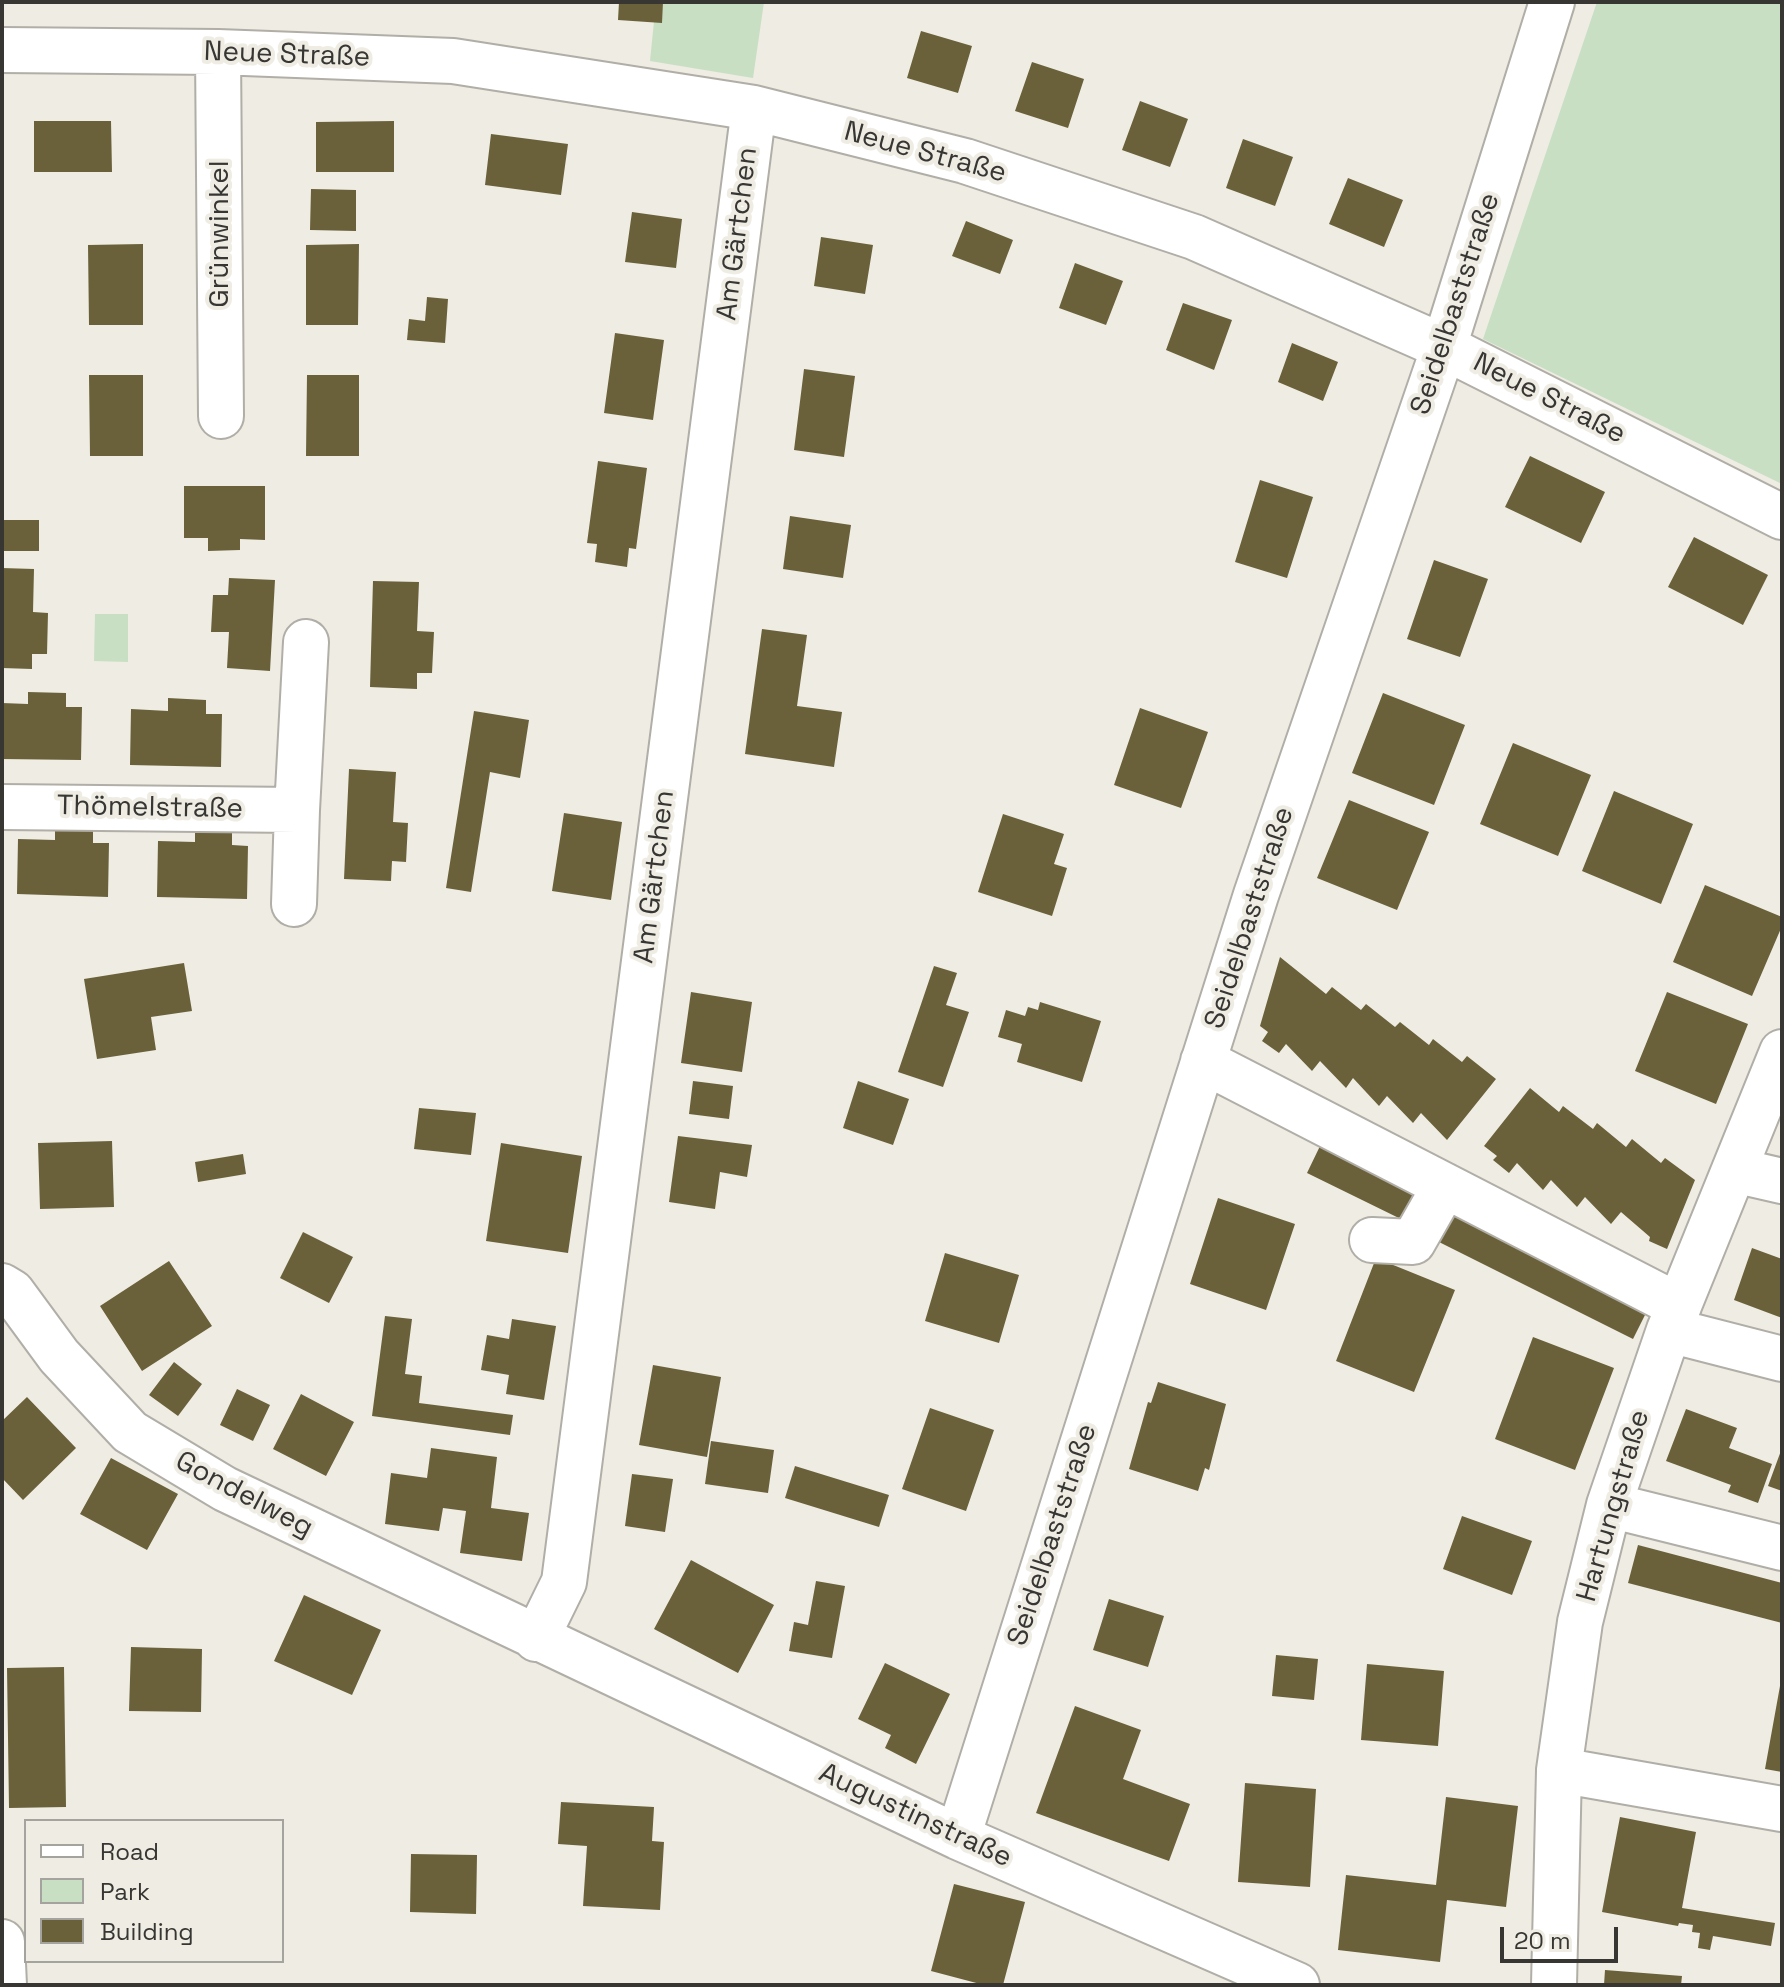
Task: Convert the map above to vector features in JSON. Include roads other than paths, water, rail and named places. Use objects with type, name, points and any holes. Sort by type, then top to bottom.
[{"type":"street","name":"Seidelbaststraße","points":[[958,1837],[1256,895],[1444,347],[1552,2]]},
{"type":"street","name":"Neue Straße","points":[[2,50],[218,52],[453,61],[754,108],[965,161],[1194,237],[1444,347],[1782,517]]},
{"type":"street","name":"Grünwinkel","points":[[218,52],[221,416]]},
{"type":"street","name":"Am Gärtchen","points":[[536,1639],[564,1582],[754,108]]},
{"type":"street","points":[[294,904],[306,642]]},
{"type":"street","name":"Thömelstraße","points":[[2,807],[297,810]]},
{"type":"street","name":"Hartungstraße","points":[[1554,1985],[1559,1770],[1580,1622],[1609,1505],[1674,1318],[1782,1052]]},
{"type":"street","points":[[1203,1061],[1445,1186],[1674,1318],[1782,1359]]},
{"type":"street","points":[[1734,1170],[1782,1181]]},
{"type":"street","points":[[1372,1240],[1413,1242],[1445,1186]]},
{"type":"street","name":"Gondelweg","points":[[2,1286],[12,1292],[59,1356],[130,1432],[225,1489],[536,1639]]},
{"type":"street","points":[[1609,1505],[1782,1548]]},
{"type":"street","name":"Augustinstraße","points":[[536,1639],[958,1837],[1297,1985]]},
{"type":"street","points":[[1559,1770],[1782,1809]]},
{"type":"street","points":[[2,1942],[4,1985]]}]
